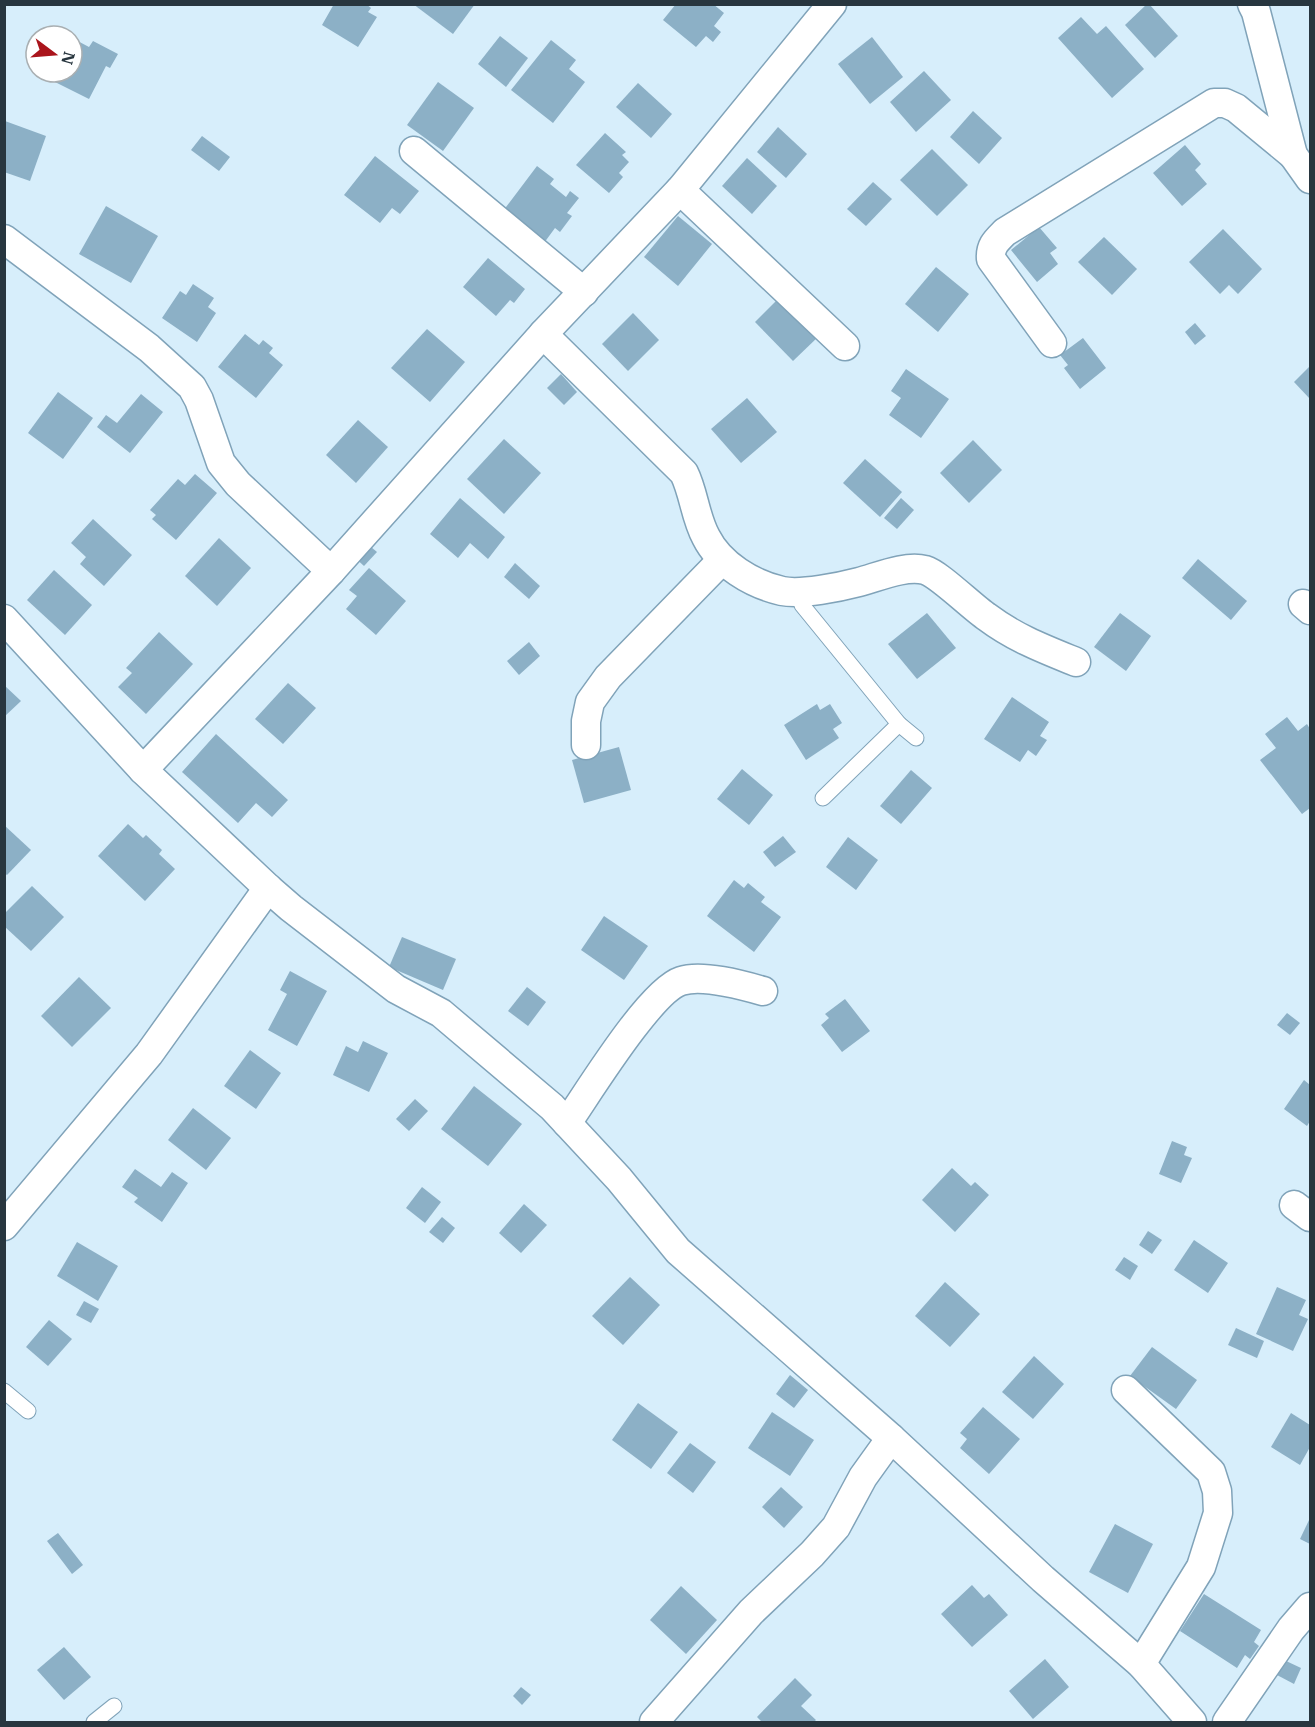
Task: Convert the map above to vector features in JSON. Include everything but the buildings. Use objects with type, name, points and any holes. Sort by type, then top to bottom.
[{"type":"street","points":[[143,770],[331,571],[543,334],[680,190],[832,4]]},
{"type":"street","points":[[1252,4],[1293,155]]},
{"type":"street","points":[[1052,343],[991,259],[990,251],[994,243],[1005,232],[1214,103],[1225,103],[1236,108],[1293,155],[1311,179]]},
{"type":"street","points":[[414,151],[584,292]]},
{"type":"street","points":[[680,190],[845,346]]},
{"type":"street","points":[[4,239],[149,348],[192,387],[199,400],[221,463],[238,484],[331,571]]},
{"type":"street","points":[[543,334],[684,473],[690,485],[705,537],[722,560],[746,577],[783,591],[798,591],[833,589],[903,570],[928,571],[1019,639],[1076,662]]},
{"type":"street","points":[[586,745],[586,720],[590,702],[602,686],[722,560]]},
{"type":"street","points":[[4,619],[143,770],[267,888],[396,989],[449,1020],[552,1107],[619,1179],[678,1251],[891,1438],[1043,1579],[1141,1664],[1192,1722]]},
{"type":"street","points":[[4,1226],[149,1054],[267,888]]},
{"type":"street","points":[[567,1123],[624,1040],[658,997],[681,981],[710,980],[763,991]]},
{"type":"street","points":[[1126,1390],[1211,1472],[1217,1491],[1218,1513],[1201,1567],[1141,1664]]},
{"type":"street","points":[[654,1722],[752,1612],[812,1554],[836,1527],[863,1477],[891,1438]]},
{"type":"street","points":[[1227,1722],[1291,1629],[1311,1606]]},
{"type":"lane","points":[[798,591],[802,604],[899,724],[916,738]]},
{"type":"lane","points":[[824,798],[899,724]]},
{"type":"lane","points":[[4,1391],[28,1412]]},
{"type":"lane","points":[[94,1722],[114,1706]]}]
